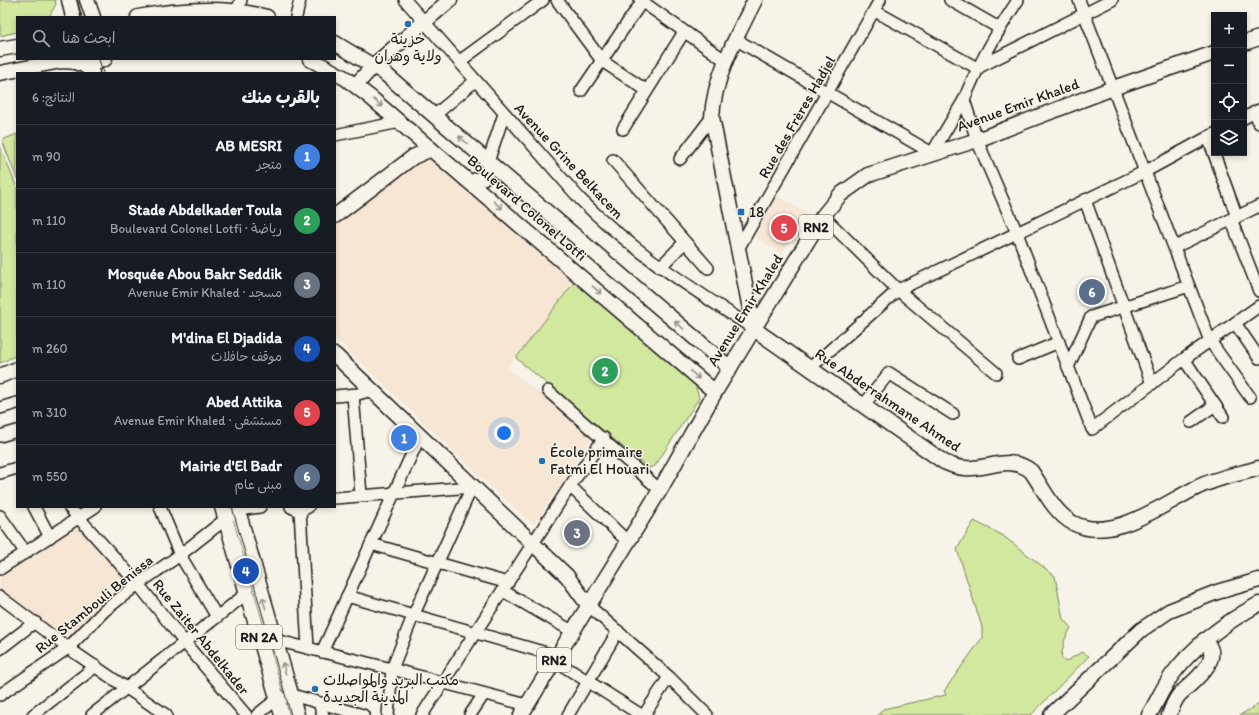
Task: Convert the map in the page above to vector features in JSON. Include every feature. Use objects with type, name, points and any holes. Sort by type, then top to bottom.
[{"type":"main road","points":[[69,0],[73,16]]},
{"type":"main road","points":[[87,0],[93,16]]},
{"type":"main road","points":[[356,85],[379,68],[385,55],[450,0]]},
{"type":"main road","points":[[754,329],[712,117],[712,103],[735,39],[755,0]]},
{"type":"main road","points":[[145,16],[190,10],[239,6],[264,16]]},
{"type":"main road","points":[[1247,42],[1259,38]]},
{"type":"main road","name":"Boulevard Colonel Lotfi","points":[[336,44],[379,68],[730,368]]},
{"type":"main road","points":[[0,49],[16,46]]},
{"type":"main road","name":"Avenue Emir Khaled","points":[[588,605],[660,490],[715,392],[823,216],[840,195],[868,175],[932,153],[977,140],[1113,88],[1211,55]]},
{"type":"main road","points":[[0,73],[62,61],[71,61],[83,66],[96,64],[103,60]]},
{"type":"main road","points":[[105,60],[107,72]]},
{"type":"main road","name":"Boulevard Colonel Lotfi","points":[[312,60],[336,72]]},
{"type":"main road","name":"Boulevard Colonel Lotfi","points":[[336,72],[356,85],[400,122],[715,392]]},
{"type":"main road","points":[[336,215],[413,157],[420,147],[427,145]]},
{"type":"main road","points":[[471,182],[484,177],[490,163]]},
{"type":"main road","points":[[484,193],[491,178],[502,173]]},
{"type":"main road","name":"Rue Abderrahmane Ahmed","points":[[754,329],[863,406],[953,466],[965,468],[1009,462],[1026,466],[1060,513],[1074,523],[1091,528],[1110,527],[1127,523],[1199,486],[1259,468]]},
{"type":"main road","points":[[336,356],[472,487],[568,576],[588,605]]},
{"type":"main road","points":[[0,376],[16,370]]},
{"type":"main road","name":"RN 2A","points":[[237,508],[297,715]]},
{"type":"main road","name":"RN 2A","points":[[224,513],[246,594],[282,715]]},
{"type":"main road","points":[[1169,611],[1174,605],[1194,594],[1259,570]]},
{"type":"main road","points":[[568,576],[586,585],[599,587]]},
{"type":"main road","points":[[1051,715],[1141,630],[1169,611],[1217,592],[1259,580]]},
{"type":"main road","points":[[1149,715],[1172,675],[1204,640],[1226,622],[1259,604]]},
{"type":"main road","name":"RN2","points":[[524,710],[588,605]]},
{"type":"main road","points":[[1169,715],[1178,696],[1209,664],[1211,650],[1210,645],[1204,640]]},
{"type":"street","points":[[296,16],[300,0]]},
{"type":"street","name":"Avenue Grine Belkacem","points":[[405,0],[504,114],[580,199],[604,223],[640,253],[754,329]]},
{"type":"street","points":[[460,62],[543,0]]},
{"type":"street","points":[[557,0],[602,61],[646,90]]},
{"type":"street","name":"Rue des Frères Hadjel","points":[[738,249],[829,93],[880,0]]},
{"type":"street","points":[[950,0],[1000,28]]},
{"type":"street","points":[[735,39],[932,153],[964,100],[976,68],[1018,0]]},
{"type":"street","points":[[1079,0],[1146,171],[1210,341],[1250,397]]},
{"type":"street","points":[[976,68],[1112,0]]},
{"type":"street","points":[[581,91],[642,1],[726,61]]},
{"type":"street","points":[[875,10],[976,68]]},
{"type":"street","points":[[623,128],[684,32]]},
{"type":"street","points":[[435,115],[475,81]]},
{"type":"street","points":[[964,100],[977,140],[1017,233],[1092,429],[1184,359],[1259,306]]},
{"type":"street","points":[[1247,116],[1257,111],[1259,123]]},
{"type":"street","points":[[490,163],[504,114]]},
{"type":"street","points":[[680,160],[712,117]]},
{"type":"street","points":[[336,135],[400,122]]},
{"type":"street","points":[[810,368],[898,290],[1146,171],[1211,136]]},
{"type":"street","points":[[1217,156],[1234,218],[1259,291]]},
{"type":"street","points":[[613,160],[684,243],[708,268]]},
{"type":"street","points":[[1085,200],[1152,384]]},
{"type":"street","points":[[1175,247],[1259,206]]},
{"type":"street","points":[[823,216],[898,290],[996,373]]},
{"type":"street","points":[[660,267],[684,243]]},
{"type":"street","points":[[1068,367],[1091,317],[1190,286]]},
{"type":"street","points":[[1236,323],[1259,358]]},
{"type":"street","points":[[1018,359],[1059,342]]},
{"type":"street","points":[[1184,359],[1223,417]]},
{"type":"street","points":[[863,406],[889,373],[953,414]]},
{"type":"street","points":[[336,396],[353,395],[372,390]]},
{"type":"street","points":[[548,391],[604,438],[660,490]]},
{"type":"street","points":[[353,395],[361,495]]},
{"type":"street","points":[[0,408],[16,403]]},
{"type":"street","points":[[1191,422],[1215,405]]},
{"type":"street","points":[[0,436],[16,431]]},
{"type":"street","points":[[322,652],[420,436]]},
{"type":"street","points":[[422,715],[570,486],[604,438]]},
{"type":"street","points":[[0,473],[16,472]]},
{"type":"street","points":[[570,486],[628,542]]},
{"type":"street","points":[[336,498],[472,487],[413,616],[392,669],[388,715]]},
{"type":"street","points":[[35,508],[50,537]]},
{"type":"street","name":"Rue Zaiter Abdelkader","points":[[70,508],[138,584],[185,643],[246,715]]},
{"type":"street","points":[[0,569],[93,508]]},
{"type":"street","points":[[160,508],[180,555],[217,617]]},
{"type":"street","name":"Rue Stambouli Benïssa","points":[[1,693],[68,648],[104,611],[138,584],[180,555],[224,513],[237,508]]},
{"type":"street","points":[[299,508],[308,648]]},
{"type":"street","points":[[0,516],[26,553]]},
{"type":"street","points":[[371,544],[438,564],[505,587],[572,631]]},
{"type":"street","points":[[92,715],[246,594]]},
{"type":"street","points":[[348,596],[413,616],[476,632],[556,658],[588,683],[641,715]]},
{"type":"street","points":[[2,600],[35,622],[68,648],[166,715]]},
{"type":"street","points":[[588,605],[670,676],[708,715]]},
{"type":"street","points":[[0,649],[35,622]]},
{"type":"street","points":[[568,715],[618,631]]},
{"type":"street","points":[[275,640],[484,694],[524,710]]},
{"type":"street","points":[[33,715],[96,666]]},
{"type":"street","points":[[644,715],[670,676]]},
{"type":"street","points":[[470,715],[484,694]]},
{"type":"street","points":[[257,715],[278,699],[292,696],[363,715]]},
{"type":"street","points":[[319,703],[323,715]]},
{"type":"shaded area","points":[[432,159],[575,281],[507,368],[593,436],[534,525],[490,486],[336,339],[336,224],[420,162]]},
{"type":"shaded area","points":[[777,196],[815,219],[798,246],[790,241],[782,254],[755,237]]},
{"type":"shaded area","points":[[78,518],[138,584],[68,648],[0,597],[0,569]]},
{"type":"green space","points":[[0,0],[55,0],[56,4],[50,16],[16,16],[16,32],[0,36]]},
{"type":"green space","points":[[16,134],[16,176],[2,140]]},
{"type":"green space","points":[[0,146],[16,186],[16,355],[0,363]]},
{"type":"green space","points":[[575,281],[695,384],[699,398],[655,466],[648,468],[516,358]]},
{"type":"green space","points":[[974,521],[1002,535],[1055,576],[1063,619],[1071,628],[1065,639],[1061,657],[1065,662],[1082,652],[1089,656],[1031,715],[878,715],[883,709],[946,695],[944,691],[982,638],[982,627],[957,549]]},
{"type":"green space","points":[[1259,704],[1259,715],[1240,715]]},
{"type":"tram line","points":[[77,0],[82,16]]},
{"type":"tram line","points":[[99,60],[103,72]]},
{"type":"tram line","points":[[232,508],[291,715]]},
{"type":"place","name":"خزينة ولاية وهران","points":[[408,24]]},
{"type":"place","name":"18","points":[[741,212]]},
{"type":"place","name":"Abed Attika","points":[[784,228]]},
{"type":"place","name":"Mairie d'El Badr","points":[[1092,292]]},
{"type":"place","name":"Stade Abdelkader Toula","points":[[605,371]]},
{"type":"place","name":"AB MESRI","points":[[404,438]]},
{"type":"place","name":"École primaire Fatmi El Houari","points":[[542,461]]},
{"type":"place","name":"Mosquée Abou Bakr Seddik","points":[[577,533]]},
{"type":"place","name":"M'dina El Djadida","points":[[246,571]]},
{"type":"place","name":"مكتب البريد والمواصلات المدينة الجديدة","points":[[315,689]]}]
